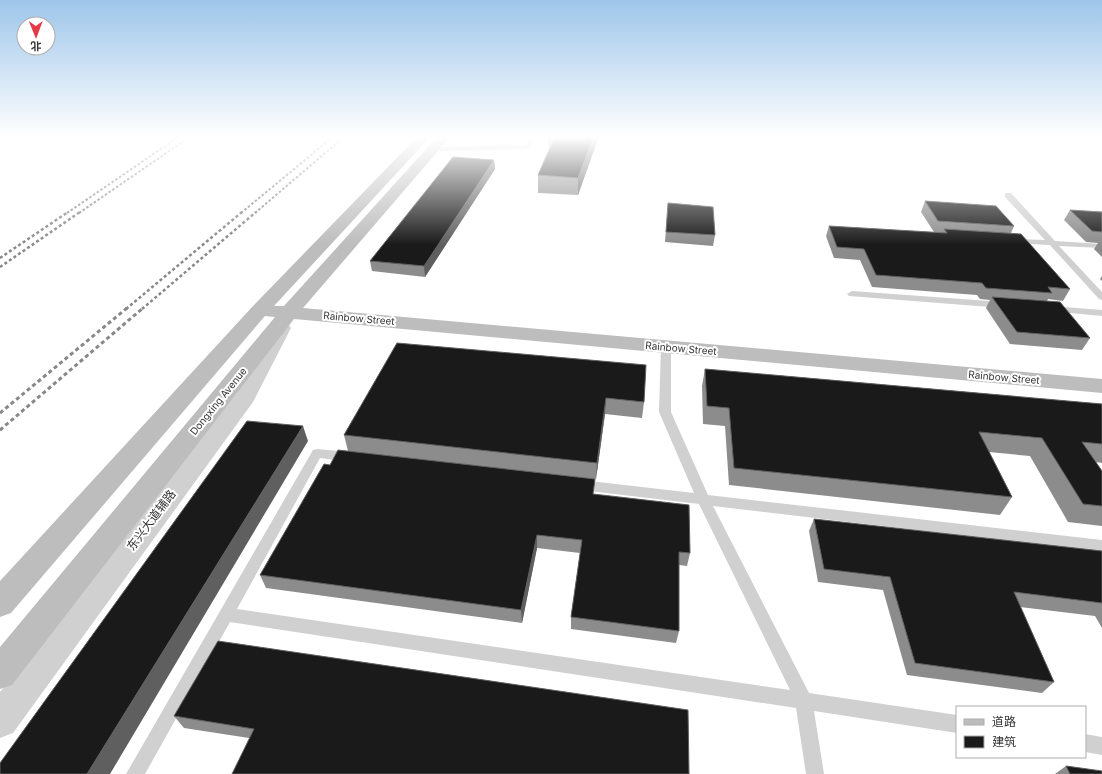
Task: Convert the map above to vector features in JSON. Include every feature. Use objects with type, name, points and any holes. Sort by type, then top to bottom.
[{"type":"main road","points":[[0,603],[260,310],[402,172]]},
{"type":"main road","name":"Dongxing Avenue","points":[[0,673],[289,312],[408,172]]},
{"type":"main road","name":"Rainbow Street","points":[[260,310],[1102,386]]},
{"type":"street","name":"东兴大道辅路","points":[[3,711],[245,397],[289,312]]},
{"type":"street","points":[[116,528],[176,487]]},
{"type":"lane","points":[[1008,195],[1102,297]]},
{"type":"lane","points":[[1005,240],[1102,246]]},
{"type":"lane","points":[[852,294],[1016,306]]},
{"type":"lane","points":[[1039,308],[1102,313]]},
{"type":"lane","points":[[666,346],[665,412],[703,499],[804,701],[815,774]]},
{"type":"lane","points":[[135,774],[317,453],[365,459]]},
{"type":"lane","points":[[569,483],[1102,546]]},
{"type":"lane","points":[[226,614],[956,724]]},
{"type":"lane","points":[[1086,743],[1102,746]]},
{"type":"building","points":[[441,172],[486,172],[424,266],[370,261]]},
{"type":"building","points":[[539,172],[580,172],[578,178],[538,175]]},
{"type":"building","points":[[925,201],[996,206],[1014,226],[938,221]]},
{"type":"building","points":[[668,203],[713,207],[715,235],[666,232]]},
{"type":"building","points":[[1070,210],[1102,212],[1102,232],[1092,231]]},
{"type":"building","points":[[829,226],[947,233],[944,229],[1021,234],[1070,289],[1048,287],[1052,293],[986,288],[982,283],[876,275],[864,249],[837,247]]},
{"type":"building","points":[[992,297],[1060,302],[1090,338],[1017,332]]},
{"type":"building","points":[[397,343],[646,365],[644,402],[606,398],[597,463],[344,435]]},
{"type":"building","points":[[705,369],[1102,404],[1102,444],[1082,442],[1102,471],[1102,506],[1083,504],[1042,438],[979,432],[1012,497],[734,468],[729,408],[707,406]]},
{"type":"building","points":[[247,421],[303,426],[87,774],[0,774],[0,763]]},
{"type":"building","points":[[338,450],[595,479],[593,494],[689,505],[690,553],[679,552],[679,631],[571,617],[582,540],[537,535],[521,610],[260,575],[324,464],[330,465]]},
{"type":"building","points":[[814,519],[1102,551],[1102,603],[1014,592],[1054,682],[915,663],[890,577],[824,569]]},
{"type":"building","points":[[218,641],[688,710],[689,774],[232,774],[254,729],[174,716]]},
{"type":"building","points":[[1066,766],[1102,771],[1102,774],[1070,774]]},
{"type":"railway","points":[[67,213],[127,172]]},
{"type":"railway","points":[[79,213],[138,172]]},
{"type":"railway","points":[[241,213],[290,172]]},
{"type":"railway","points":[[255,213],[303,172]]},
{"type":"railway","points":[[0,258],[68,212]]},
{"type":"railway","points":[[0,267],[80,212]]},
{"type":"railway","points":[[126,309],[242,212]]},
{"type":"railway","points":[[142,309],[256,212]]},
{"type":"railway","points":[[0,413],[127,308]]},
{"type":"railway","points":[[1,429],[0,430],[143,308]]}]
